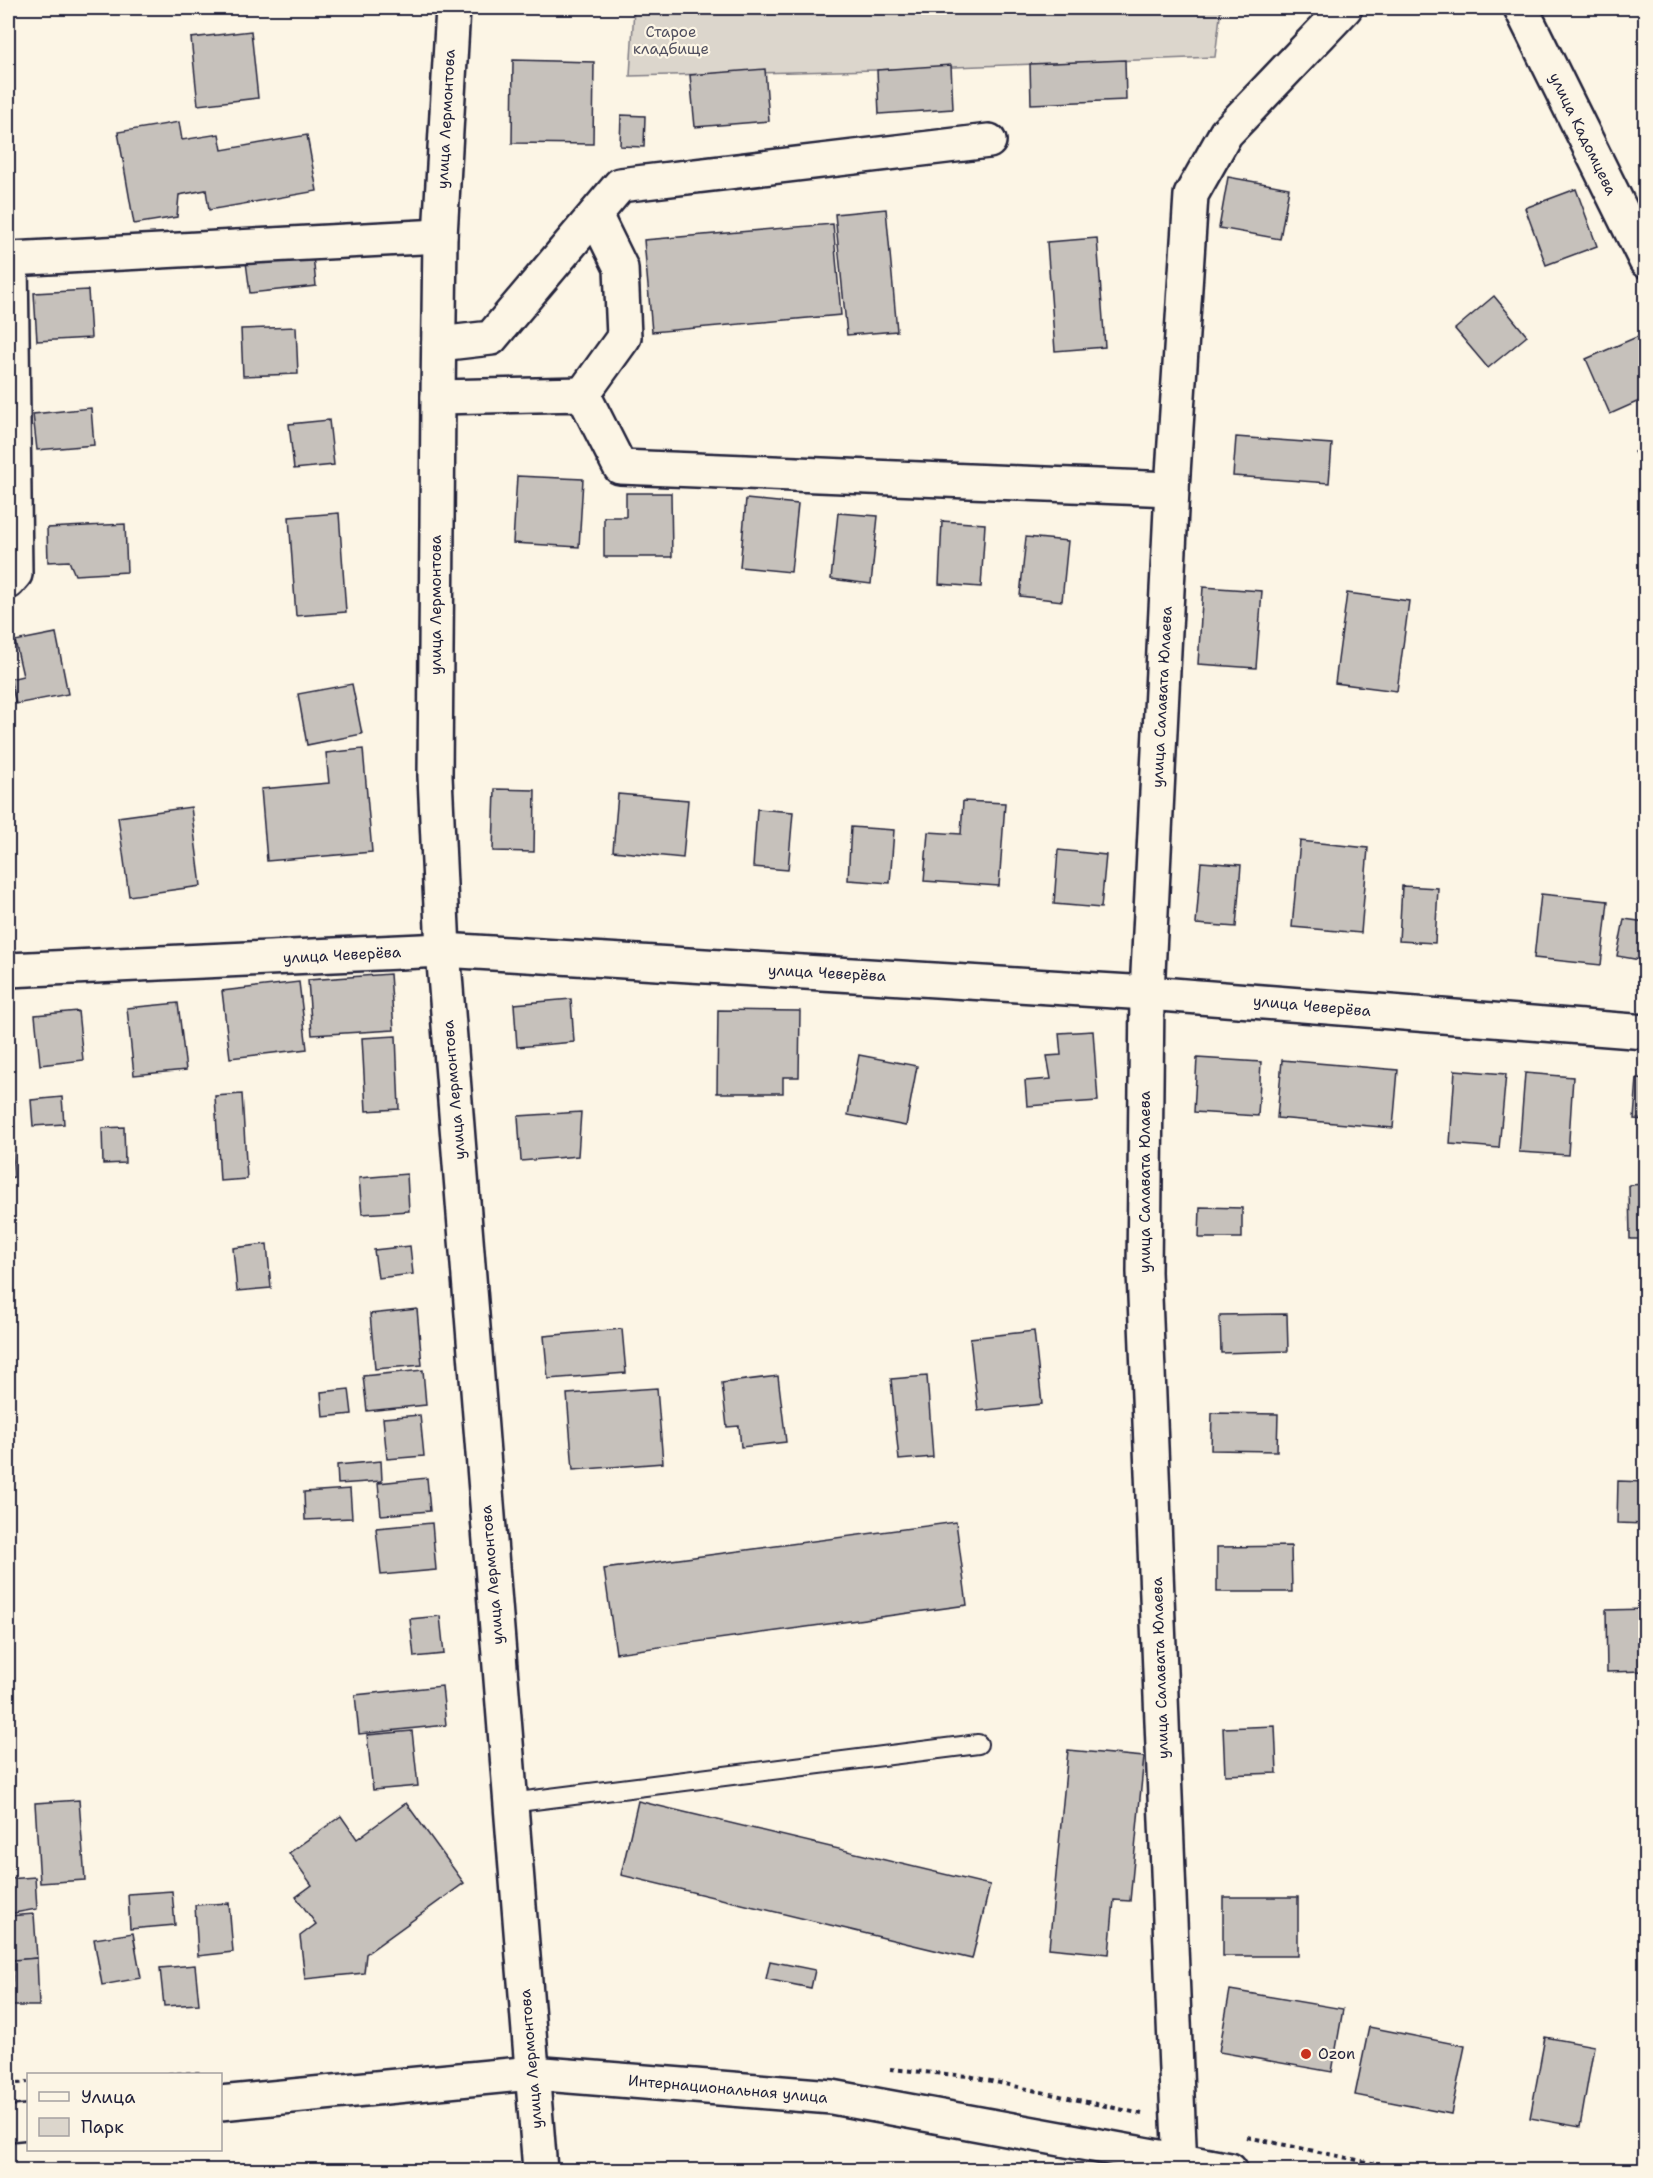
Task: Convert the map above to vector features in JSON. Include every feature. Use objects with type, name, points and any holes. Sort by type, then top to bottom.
[{"type":"street","name":"улица Лермонтова","points":[[453,8],[440,236],[435,776],[443,950],[540,2170]]},
{"type":"street","name":"улица Салавата Юлаева","points":[[1180,2166],[1144,1272],[1147,993],[1172,489],[1191,195],[1226,133],[1346,8]]},
{"type":"street","name":"улица Кадомцева","points":[[1521,8],[1646,261]]},
{"type":"street","points":[[439,344],[491,338],[620,185],[989,141]]},
{"type":"street","points":[[583,394],[624,337],[621,268],[595,215]]},
{"type":"street","points":[[8,582],[15,574],[11,259],[440,236]]},
{"type":"street","points":[[583,394],[620,467],[1172,489]]},
{"type":"street","points":[[438,397],[583,394]]},
{"type":"street","name":"улица Чеверёва","points":[[8,970],[443,950],[1147,993],[1646,1032]]},
{"type":"street","name":"Интернациональная улица","points":[[222,2103],[532,2073],[832,2097],[1180,2166],[1230,2170]]},
{"type":"street","points":[[8,2124],[27,2122]]},
{"type":"lane","points":[[510,1803],[978,1744]]},
{"type":"path","points":[[8,2084],[27,2082]]},
{"type":"green space","name":"Старое кладбище","points":[[634,8],[1221,8],[1215,57],[877,70],[630,76]]},
{"type":"building","points":[[251,31],[258,98],[198,105],[191,38]]},
{"type":"building","points":[[513,60],[594,62],[593,144],[512,143]]},
{"type":"building","points":[[1125,60],[1126,100],[1031,104],[1030,64]]},
{"type":"building","points":[[951,65],[953,109],[879,114],[877,70]]},
{"type":"building","points":[[765,69],[769,121],[695,127],[690,75]]},
{"type":"building","points":[[621,115],[645,116],[644,147],[620,146]]},
{"type":"building","points":[[179,122],[182,140],[219,134],[222,150],[307,135],[317,191],[209,210],[206,190],[179,195],[177,217],[134,224],[118,132]]},
{"type":"building","points":[[1228,177],[1289,188],[1280,239],[1219,228]]},
{"type":"building","points":[[1576,189],[1597,246],[1546,265],[1525,208]]},
{"type":"building","points":[[886,209],[897,331],[847,335],[835,214]]},
{"type":"building","points":[[833,224],[841,315],[652,332],[644,240]]},
{"type":"building","points":[[1097,238],[1105,347],[1055,351],[1047,242]]},
{"type":"building","points":[[313,255],[316,286],[250,293],[246,262]]},
{"type":"building","points":[[88,290],[91,338],[37,341],[34,293]]},
{"type":"building","points":[[1494,296],[1527,336],[1488,368],[1455,329]]},
{"type":"building","points":[[296,327],[298,374],[243,376],[241,329]]},
{"type":"building","points":[[1639,336],[1646,352],[1646,398],[1610,414],[1586,359]]},
{"type":"building","points":[[91,408],[94,445],[37,450],[33,414]]},
{"type":"building","points":[[329,420],[334,465],[294,469],[289,424]]},
{"type":"building","points":[[1236,437],[1332,444],[1329,483],[1233,476]]},
{"type":"building","points":[[1646,445],[1646,470],[1634,452]]},
{"type":"building","points":[[517,476],[583,479],[579,547],[513,543]]},
{"type":"building","points":[[626,493],[671,493],[672,557],[604,557],[604,517],[626,517]]},
{"type":"building","points":[[746,499],[798,504],[791,572],[740,567]]},
{"type":"building","points":[[339,513],[346,612],[296,616],[289,517]]},
{"type":"building","points":[[838,513],[878,516],[871,584],[831,579]]},
{"type":"building","points":[[942,521],[985,524],[981,587],[939,584]]},
{"type":"building","points":[[125,524],[127,572],[75,575],[69,561],[48,562],[47,528]]},
{"type":"building","points":[[1026,537],[1068,541],[1062,601],[1020,596]]},
{"type":"building","points":[[1203,587],[1262,591],[1256,668],[1198,664]]},
{"type":"building","points":[[1347,593],[1409,601],[1397,691],[1335,683]]},
{"type":"building","points":[[56,633],[68,694],[16,704],[10,679],[23,676],[15,641]]},
{"type":"building","points":[[352,684],[362,734],[307,745],[298,694]]},
{"type":"building","points":[[363,749],[372,852],[267,861],[261,789],[329,783],[326,753]]},
{"type":"building","points":[[495,789],[535,790],[534,852],[493,851]]},
{"type":"building","points":[[618,794],[688,800],[683,858],[613,851]]},
{"type":"building","points":[[963,801],[1005,803],[999,886],[924,881],[928,832],[961,834]]},
{"type":"building","points":[[191,807],[201,886],[129,896],[118,817]]},
{"type":"building","points":[[757,809],[793,812],[788,870],[753,867]]},
{"type":"building","points":[[851,827],[894,830],[890,883],[848,880]]},
{"type":"building","points":[[1300,841],[1368,848],[1361,933],[1292,927]]},
{"type":"building","points":[[1058,850],[1106,855],[1101,908],[1054,904]]},
{"type":"building","points":[[1201,862],[1241,865],[1236,927],[1196,924]]},
{"type":"building","points":[[1402,886],[1438,888],[1435,943],[1399,941]]},
{"type":"building","points":[[1541,894],[1608,901],[1601,965],[1534,958]]},
{"type":"building","points":[[1624,919],[1646,922],[1646,961],[1617,956]]},
{"type":"building","points":[[390,974],[394,1030],[312,1035],[308,980]]},
{"type":"building","points":[[299,982],[307,1049],[230,1058],[222,991]]},
{"type":"building","points":[[571,999],[574,1042],[517,1047],[514,1004]]},
{"type":"building","points":[[178,1003],[186,1070],[134,1075],[127,1008]]},
{"type":"building","points":[[718,1010],[800,1011],[799,1077],[783,1077],[783,1093],[717,1093]]},
{"type":"building","points":[[78,1011],[83,1060],[40,1065],[35,1015]]},
{"type":"building","points":[[1093,1031],[1098,1101],[1027,1106],[1025,1081],[1051,1079],[1047,1056],[1061,1055],[1059,1033]]},
{"type":"building","points":[[396,1036],[399,1109],[366,1111],[362,1038]]},
{"type":"building","points":[[859,1055],[917,1066],[906,1126],[848,1115]]},
{"type":"building","points":[[1197,1058],[1261,1062],[1258,1116],[1194,1112]]},
{"type":"building","points":[[1282,1060],[1398,1070],[1393,1128],[1277,1118]]},
{"type":"building","points":[[1455,1070],[1506,1074],[1499,1148],[1450,1144]]},
{"type":"building","points":[[1525,1073],[1573,1077],[1568,1155],[1519,1152]]},
{"type":"building","points":[[1637,1078],[1646,1079],[1646,1120],[1634,1119]]},
{"type":"building","points":[[242,1094],[247,1179],[220,1181],[215,1096]]},
{"type":"building","points":[[62,1097],[64,1124],[33,1126],[31,1100]]},
{"type":"building","points":[[581,1112],[578,1156],[521,1161],[518,1116]]},
{"type":"building","points":[[8,1125],[11,1125],[14,1177],[8,1178]]},
{"type":"building","points":[[124,1127],[125,1163],[103,1164],[102,1128]]},
{"type":"building","points":[[407,1174],[409,1211],[362,1214],[359,1178]]},
{"type":"building","points":[[1646,1184],[1646,1239],[1630,1239],[1629,1185]]},
{"type":"building","points":[[1200,1207],[1242,1208],[1242,1238],[1199,1238]]},
{"type":"building","points":[[267,1244],[271,1288],[237,1291],[233,1248]]},
{"type":"building","points":[[410,1246],[413,1274],[378,1278],[374,1250]]},
{"type":"building","points":[[417,1309],[422,1365],[375,1369],[370,1314]]},
{"type":"building","points":[[1287,1314],[1288,1351],[1221,1353],[1220,1315]]},
{"type":"building","points":[[622,1329],[626,1373],[548,1379],[544,1336]]},
{"type":"building","points":[[1034,1331],[1042,1404],[978,1411],[970,1338]]},
{"type":"building","points":[[423,1370],[426,1405],[367,1411],[363,1376]]},
{"type":"building","points":[[778,1376],[786,1442],[741,1447],[739,1426],[727,1427],[722,1383]]},
{"type":"building","points":[[927,1376],[933,1457],[899,1460],[891,1379]]},
{"type":"building","points":[[657,1388],[663,1463],[573,1470],[567,1394]]},
{"type":"building","points":[[349,1389],[352,1414],[323,1417],[321,1392]]},
{"type":"building","points":[[1212,1413],[1278,1414],[1277,1451],[1211,1450]]},
{"type":"building","points":[[420,1415],[424,1456],[387,1459],[383,1418]]},
{"type":"building","points":[[381,1461],[382,1481],[338,1484],[337,1465]]},
{"type":"building","points":[[427,1478],[430,1511],[381,1515],[378,1483]]},
{"type":"building","points":[[1618,1481],[1646,1482],[1646,1524],[1617,1523]]},
{"type":"building","points":[[350,1489],[352,1518],[305,1520],[304,1492]]},
{"type":"building","points":[[956,1522],[967,1605],[616,1653],[604,1569]]},
{"type":"building","points":[[432,1523],[436,1570],[381,1575],[376,1528]]},
{"type":"building","points":[[1291,1546],[1292,1592],[1217,1592],[1217,1547]]},
{"type":"building","points":[[1646,1609],[1646,1671],[1607,1672],[1606,1610]]},
{"type":"building","points":[[440,1616],[444,1654],[414,1657],[410,1619]]},
{"type":"building","points":[[442,1686],[446,1725],[359,1734],[355,1695]]},
{"type":"building","points":[[1275,1726],[1277,1773],[1225,1775],[1223,1728]]},
{"type":"building","points":[[412,1731],[418,1786],[373,1790],[367,1735]]},
{"type":"building","points":[[1068,1750],[1144,1757],[1130,1901],[1114,1900],[1109,1954],[1049,1948]]},
{"type":"building","points":[[79,1800],[85,1880],[40,1883],[35,1803]]},
{"type":"building","points":[[638,1801],[990,1885],[972,1959],[621,1875]]},
{"type":"building","points":[[406,1803],[464,1883],[366,1954],[364,1973],[305,1979],[300,1936],[316,1924],[296,1897],[312,1885],[289,1853],[341,1816],[357,1839]]},
{"type":"building","points":[[35,1877],[37,1909],[8,1914],[8,1879]]},
{"type":"building","points":[[172,1891],[175,1925],[130,1929],[128,1894]]},
{"type":"building","points":[[1223,1897],[1298,1897],[1298,1956],[1223,1956]]},
{"type":"building","points":[[229,1903],[233,1952],[198,1956],[195,1905]]},
{"type":"building","points":[[34,1914],[37,1958],[8,1961],[8,1916]]},
{"type":"building","points":[[133,1933],[141,1978],[102,1985],[94,1939]]},
{"type":"building","points":[[37,1958],[39,2006],[12,2006],[13,1960]]},
{"type":"building","points":[[770,1961],[815,1970],[811,1988],[766,1979]]},
{"type":"building","points":[[195,1965],[199,2004],[164,2006],[160,1968]]},
{"type":"building","points":[[1230,1990],[1343,2009],[1332,2072],[1219,2052]]},
{"type":"building","points":[[1369,2027],[1465,2046],[1451,2114],[1355,2095]]},
{"type":"building","points":[[1545,2037],[1594,2046],[1580,2127],[1530,2118]]},
{"type":"place","name":"Ozon","points":[[1306,2054]]}]
